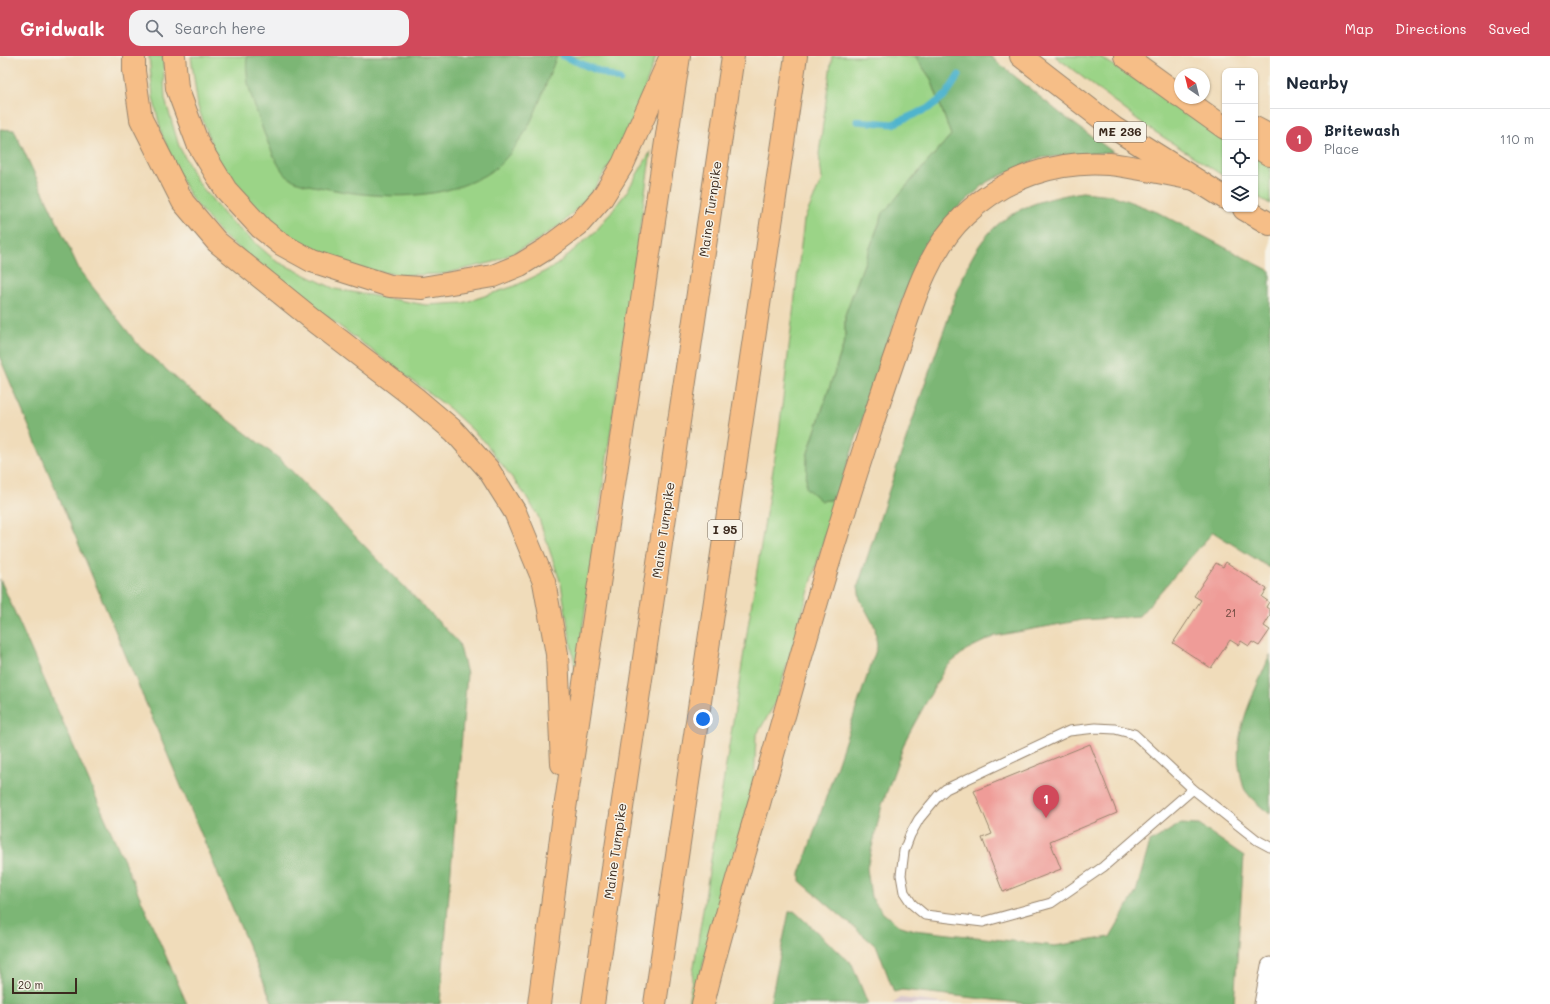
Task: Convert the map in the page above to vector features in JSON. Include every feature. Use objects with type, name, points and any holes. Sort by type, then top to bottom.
[{"type":"main road","points":[[134,56],[134,71],[141,119],[183,202],[193,214],[217,242],[454,430],[488,469],[515,512],[544,582],[557,654],[564,815]]},
{"type":"main road","points":[[174,56],[177,88],[198,144],[226,190],[260,228],[281,244],[312,261],[390,286],[422,288],[492,276],[520,265],[546,249],[578,225],[602,198],[623,164],[671,56]]},
{"type":"main road","points":[[539,1004],[564,815],[679,56]]},
{"type":"main road","name":"Maine Turnpike","points":[[593,1004],[733,56]]},
{"type":"main road","name":"I 95","points":[[654,1004],[796,56]]},
{"type":"main road","name":"ME 236","points":[[1021,56],[1114,128],[1146,147],[1194,180],[1222,196]]},
{"type":"main road","points":[[1125,56],[1174,85]]},
{"type":"main road","points":[[1149,71],[1174,91]]},
{"type":"main road","points":[[1191,104],[1222,126]]},
{"type":"main road","points":[[1210,104],[1222,110]]},
{"type":"main road","points":[[1258,130],[1270,136]]},
{"type":"main road","points":[[1258,148],[1270,155]]},
{"type":"main road","points":[[703,1004],[825,574],[854,481],[912,301],[927,268],[944,237],[965,214],[987,197],[1009,183],[1056,167],[1083,164],[1110,164],[1194,180]]},
{"type":"main road","points":[[1249,212],[1270,224]]},
{"type":"street","points":[[1263,1004],[1270,966]]},
{"type":"lane","points":[[1193,789],[1104,867],[1051,903],[983,922],[925,915],[912,904],[904,892],[901,875],[904,851],[918,819],[942,792],[970,777],[1069,731],[1096,728],[1116,729],[1134,734],[1193,789],[1257,840],[1270,847]]},
{"type":"shaded area","points":[[901,998],[950,1004],[892,1004]]},
{"type":"green space","points":[[149,56],[163,56],[165,99],[179,146],[197,181],[229,220],[276,261],[335,289],[426,305],[463,303],[515,286],[554,267],[596,231],[626,193],[651,151],[576,674],[561,584],[538,516],[526,496],[484,441],[449,408],[318,310],[222,235],[191,198],[178,173],[162,135],[153,97]]},
{"type":"green space","points":[[191,56],[656,56],[636,113],[615,157],[592,192],[563,223],[533,243],[494,262],[443,274],[401,275],[352,268],[270,225],[240,191],[216,157],[198,107]]},
{"type":"green space","points":[[247,56],[557,56],[531,122],[516,146],[497,167],[475,180],[455,188],[434,193],[392,196],[370,195],[329,189],[303,184],[288,177],[276,161],[254,104],[248,83]]},
{"type":"green space","points":[[832,56],[915,56],[931,79],[951,135],[883,213],[845,315],[845,340],[807,456],[821,501],[836,499],[776,702],[756,736],[754,784],[692,1004],[688,1004],[779,432],[804,220],[822,179],[819,154]]},
{"type":"green space","points":[[915,56],[990,56],[1061,114],[1113,152],[1039,158],[987,182],[952,213],[922,253],[901,304],[836,499],[821,501],[806,488],[807,456],[845,340],[845,315],[883,213],[951,135],[931,79]]},
{"type":"green space","points":[[1055,56],[1099,56],[1222,135],[1222,175],[1146,126]]},
{"type":"green space","points":[[0,129],[14,130],[80,271],[140,347],[191,391],[281,460],[459,643],[467,674],[440,1004],[273,1004],[0,358]]},
{"type":"green space","points":[[1258,157],[1270,164],[1270,204],[1258,197]]},
{"type":"green space","points":[[1082,192],[1112,195],[1157,212],[1270,271],[1270,568],[1213,532],[1139,616],[1083,620],[995,636],[966,650],[945,668],[906,739],[882,805],[867,868],[871,897],[883,913],[898,925],[914,930],[1055,946],[1110,937],[1136,892],[1150,842],[1180,824],[1199,825],[1244,856],[1234,1004],[1029,1004],[902,990],[894,992],[877,947],[800,881],[800,874],[877,647],[875,627],[860,599],[858,586],[909,429],[961,280],[974,253],[982,241],[1002,221],[1012,214],[1034,204]]},
{"type":"green space","points":[[0,579],[187,1004],[0,1004]]},
{"type":"green space","points":[[1270,655],[1270,814],[1245,790],[1238,761],[1241,729],[1251,699]]},
{"type":"green space","points":[[794,911],[852,964],[868,1004],[770,1004],[789,912]]},
{"type":"building","points":[[1226,562],[1267,589],[1262,597],[1269,602],[1266,607],[1270,610],[1270,616],[1264,626],[1270,630],[1259,646],[1252,642],[1249,646],[1241,641],[1238,645],[1230,640],[1211,668],[1173,643],[1201,600],[1194,596],[1216,563],[1223,567]]},
{"type":"building","points":[[1090,744],[1117,813],[1050,841],[1061,869],[1003,892],[982,838],[992,834],[974,791]]},
{"type":"waterway","points":[[563,56],[620,80]]},
{"type":"waterway","points":[[857,121],[893,124],[929,108],[946,95],[959,75]]},
{"type":"place","name":"Britewash","points":[[1046,818]]}]
